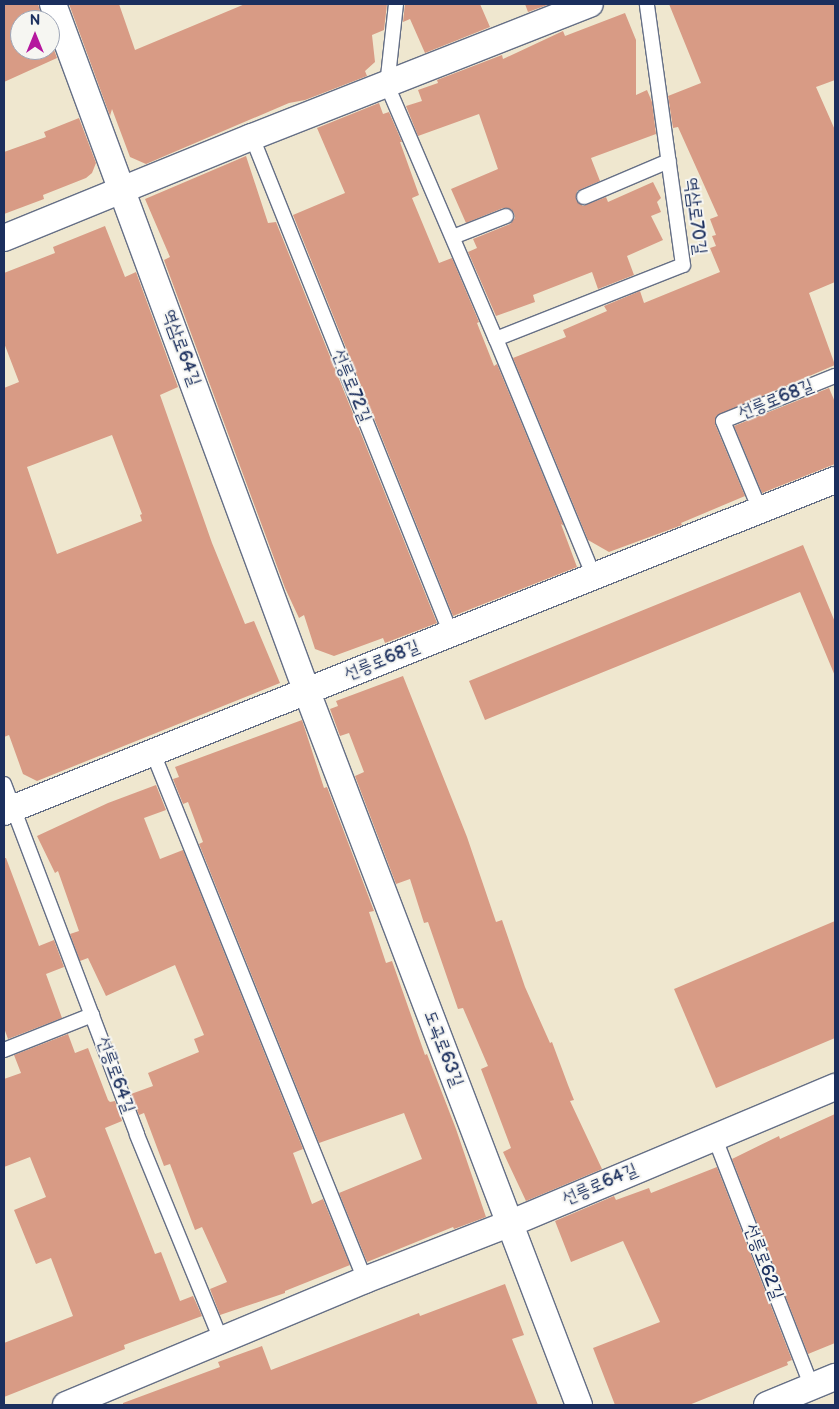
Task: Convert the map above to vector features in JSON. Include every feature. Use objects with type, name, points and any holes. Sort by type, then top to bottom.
[{"type":"street","name":"역삼로64길","points":[[53,4],[307,692]]},
{"type":"street","points":[[4,238],[252,137],[590,4]]},
{"type":"street","name":"선릉로68길","points":[[8,810],[835,480]]},
{"type":"street","name":"도곡로63길","points":[[307,692],[579,1405]]},
{"type":"street","name":"선릉로64길","points":[[66,1405],[365,1280],[509,1224],[714,1136],[835,1087]]},
{"type":"street","points":[[767,1405],[835,1377]]},
{"type":"lane","points":[[396,4],[387,85],[496,338],[594,577]]},
{"type":"lane","name":"역삼로70길","points":[[496,338],[683,265],[647,4]]},
{"type":"lane","name":"선릉로72길","points":[[252,137],[451,634]]},
{"type":"lane","points":[[584,197],[669,161]]},
{"type":"lane","points":[[453,237],[506,216]]},
{"type":"lane","name":"선릉로68길","points":[[760,510],[723,421],[835,376]]},
{"type":"lane","points":[[153,753],[365,1280]]},
{"type":"lane","points":[[4,784],[8,810]]},
{"type":"lane","name":"선릉로64길","points":[[8,810],[221,1340]]},
{"type":"lane","points":[[4,1050],[92,1015]]},
{"type":"lane","name":"선릉로62길","points":[[714,1136],[812,1387]]},
{"type":"building","points":[[4,4],[38,4],[40,10],[10,10],[10,60],[53,60],[4,82]]},
{"type":"building","points":[[69,4],[119,4],[135,50],[245,4],[387,4],[384,30],[372,35],[375,62],[365,71],[367,76],[305,100],[289,103],[146,164],[130,157],[112,109],[110,116]]},
{"type":"building","points":[[405,4],[480,4],[490,27],[425,53],[410,19],[403,22]]},
{"type":"building","points":[[525,4],[550,4],[528,12]]},
{"type":"building","points":[[669,4],[835,4],[835,80],[816,87],[835,130],[835,282],[809,293],[835,365],[716,416],[715,424],[745,496],[681,523],[682,525],[609,552],[588,540],[513,358],[566,337],[563,330],[607,311],[604,306],[640,291],[644,303],[720,272],[710,248],[716,246],[712,236],[716,235],[710,219],[718,216],[678,127],[673,128],[668,96],[701,83]]},
{"type":"building","points":[[625,13],[636,40],[636,95],[647,90],[652,102],[656,134],[591,158],[600,181],[577,191],[576,200],[583,206],[606,197],[608,202],[653,182],[661,198],[657,202],[661,212],[651,216],[663,240],[627,256],[634,275],[598,289],[592,272],[533,295],[535,302],[496,316],[468,252],[477,248],[473,239],[510,224],[515,218],[514,213],[511,209],[503,208],[466,223],[451,189],[498,169],[479,114],[418,136],[406,106],[422,101],[418,90],[438,83],[437,80],[502,55],[503,59],[563,31],[565,36]]},
{"type":"building","points":[[379,103],[383,114],[389,112],[402,142],[400,142],[419,195],[412,198],[439,263],[452,258],[479,322],[477,323],[494,366],[497,364],[564,526],[561,524],[577,567],[453,616],[293,215],[345,193],[317,128]]},
{"type":"building","points":[[79,118],[96,163],[92,173],[86,178],[43,195],[44,199],[4,214],[4,152],[46,137],[44,132]]},
{"type":"building","points":[[246,156],[268,223],[276,222],[437,623],[385,643],[383,638],[334,656],[315,649],[304,615],[299,618],[285,588],[164,260],[170,257],[145,199]]},
{"type":"building","points":[[105,226],[125,277],[136,272],[178,387],[160,395],[212,543],[245,624],[254,621],[280,683],[37,781],[23,774],[9,735],[4,737],[4,388],[19,382],[4,343],[4,273],[55,253],[53,247]],"holes":[[[112,435],[142,514],[140,515],[142,521],[57,554],[27,467]]]},
{"type":"building","points":[[829,388],[835,402],[835,464],[762,493],[734,426]]},
{"type":"building","points":[[803,545],[835,622],[835,676],[800,592],[485,720],[469,681]]},
{"type":"building","points":[[403,676],[467,837],[496,922],[502,920],[525,987],[550,1043],[552,1042],[574,1100],[570,1101],[602,1169],[526,1201],[503,1152],[511,1148],[481,1069],[488,1066],[463,1008],[458,1009],[428,922],[424,923],[410,879],[396,884],[355,776],[364,772],[349,733],[340,736],[330,709],[338,706],[336,701]]},
{"type":"building","points":[[302,720],[324,788],[327,787],[374,911],[369,912],[386,963],[392,961],[425,1055],[427,1054],[456,1129],[486,1217],[454,1229],[453,1227],[367,1262],[339,1193],[422,1159],[404,1113],[319,1143],[199,844],[203,842],[188,802],[183,804],[173,779],[179,777],[175,767]]},
{"type":"building","points":[[156,785],[166,810],[144,818],[160,859],[183,850],[303,1149],[293,1153],[312,1204],[323,1199],[350,1265],[285,1291],[285,1293],[220,1315],[210,1289],[227,1282],[202,1227],[195,1230],[170,1164],[164,1166],[144,1113],[139,1115],[131,1094],[153,1086],[148,1073],[199,1052],[194,1039],[204,1035],[175,965],[106,996],[88,958],[80,961],[70,934],[79,931],[58,871],[55,873],[37,836],[108,803]]},
{"type":"building","points":[[4,858],[6,858],[39,946],[54,940],[64,967],[46,974],[62,1018],[8,1039],[4,1028]]},
{"type":"building","points":[[835,921],[835,1038],[716,1088],[674,989]]},
{"type":"building","points":[[68,1034],[75,1053],[88,1048],[108,1100],[110,1102],[115,1101],[122,1121],[105,1128],[155,1254],[161,1252],[180,1301],[193,1296],[202,1316],[124,1345],[125,1349],[4,1397],[4,1343],[73,1316],[51,1258],[36,1264],[14,1210],[46,1197],[30,1157],[4,1167],[4,1079],[21,1073],[14,1055]]},
{"type":"building","points":[[835,1114],[835,1343],[808,1354],[732,1159],[779,1136],[780,1139]]},
{"type":"building","points":[[717,1167],[792,1360],[787,1362],[788,1365],[689,1405],[615,1405],[593,1348],[660,1322],[623,1241],[571,1262],[555,1221],[614,1196],[616,1200],[649,1188],[651,1193]]},
{"type":"building","points":[[505,1284],[524,1335],[512,1339],[538,1405],[123,1405],[123,1403],[220,1367],[218,1362],[262,1346],[271,1370],[419,1313],[420,1316]]}]
